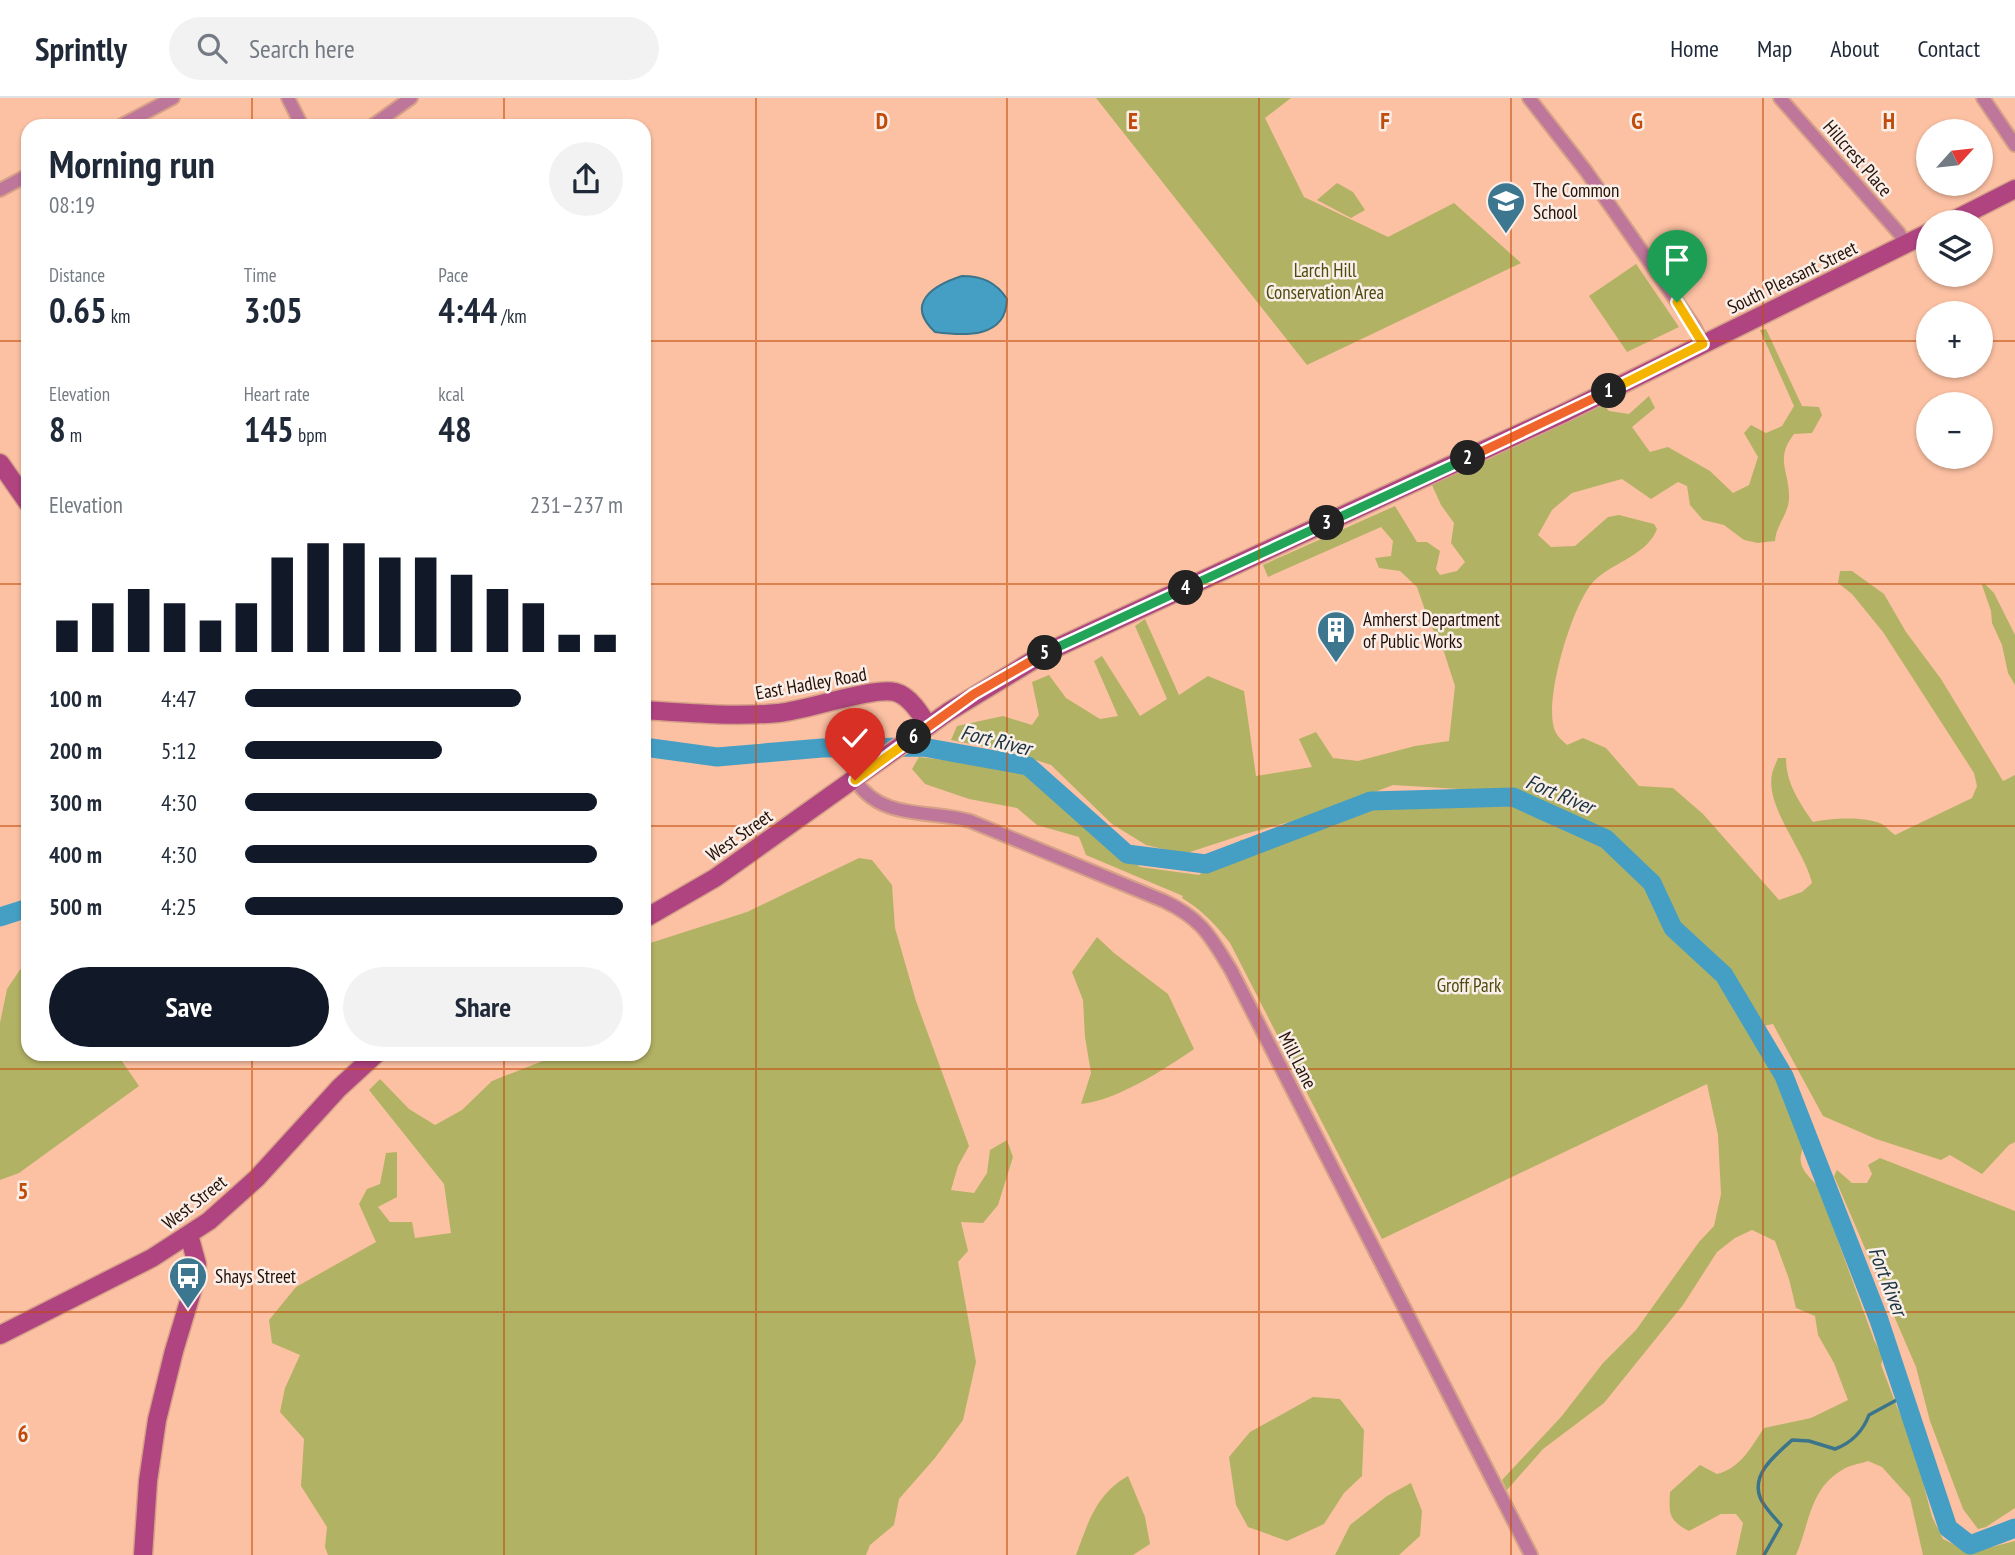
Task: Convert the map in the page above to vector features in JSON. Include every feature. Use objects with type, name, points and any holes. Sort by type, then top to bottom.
[{"type":"main road","points":[[1974,210],[2015,189]]},
{"type":"main road","name":"South Pleasant Street","points":[[855,780],[980,690],[1055,648],[1440,471],[1916,239]]},
{"type":"main road","points":[[2,470],[21,494]]},
{"type":"main road","name":"East Hadley Road","points":[[651,710],[763,714],[806,709],[864,695],[893,692],[911,703],[922,731]]},
{"type":"main road","name":"West Street","points":[[651,915],[715,878],[855,780]]},
{"type":"main road","name":"West Street","points":[[0,1335],[122,1273],[189,1235],[250,1185],[338,1088],[368,1061]]},
{"type":"main road","points":[[143,1555],[147,1492],[157,1420],[196,1278],[197,1264],[189,1235]]},
{"type":"street","points":[[133,119],[173,98]]},
{"type":"street","points":[[288,98],[299,119]]},
{"type":"street","points":[[382,119],[411,98]]},
{"type":"street","points":[[1529,98],[1595,182],[1694,326],[1703,344]]},
{"type":"street","name":"Hillcrest Place","points":[[1780,98],[1899,233],[1905,244]]},
{"type":"street","points":[[1983,98],[2015,145]]},
{"type":"street","points":[[0,190],[21,179]]},
{"type":"street","name":"Mill Lane","points":[[855,780],[864,792],[879,804],[970,821],[1164,901],[1182,910],[1204,928],[1231,970],[1531,1555]]},
{"type":"green space","name":"Larch Hill Conservation Area","points":[[1096,98],[1291,98],[1265,118],[1304,197],[1388,237],[1454,203],[1521,263],[1307,365]]},
{"type":"green space","points":[[1337,183],[1353,192],[1365,210],[1351,218],[1317,200]]},
{"type":"green space","points":[[1636,264],[1679,327],[1627,352],[1589,296]]},
{"type":"green space","name":"Groff Park","points":[[1766,329],[1802,406],[1819,407],[1822,415],[1812,433],[1794,434],[1785,451],[1784,466],[1789,499],[1775,541],[1758,543],[1744,540],[1724,525],[1703,520],[1690,505],[1687,486],[1678,482],[1651,499],[1622,479],[1572,493],[1552,510],[1538,535],[1551,547],[1575,546],[1608,517],[1619,515],[1654,524],[1657,529],[1638,552],[1595,580],[1586,591],[1562,654],[1556,678],[1552,719],[1556,733],[1567,745],[1583,738],[1606,748],[1639,786],[1673,788],[1703,814],[1779,900],[1802,892],[1812,883],[1780,815],[1771,787],[1778,758],[1786,758],[1791,784],[1813,822],[1838,819],[1875,821],[1895,835],[1972,798],[1977,786],[1974,773],[1883,632],[1852,594],[1838,583],[1840,571],[1852,571],[1884,594],[1906,632],[1941,679],[2003,781],[2015,775],[2015,1142],[1982,1174],[1950,1155],[1941,1160],[1876,1139],[1823,1116],[1773,1024],[1759,1027],[1771,1053],[1763,1057],[1783,1092],[1804,1146],[1801,1163],[1818,1186],[1874,1340],[1883,1357],[1881,1365],[1923,1463],[1923,1482],[1932,1517],[1943,1539],[1961,1548],[1976,1551],[2015,1541],[2015,1555],[1923,1555],[1910,1498],[1882,1467],[1868,1461],[1845,1468],[1823,1487],[1812,1508],[1796,1555],[1736,1555],[1743,1523],[1736,1514],[1721,1514],[1689,1531],[1673,1520],[1670,1492],[1700,1465],[1717,1474],[1725,1471],[1745,1456],[1764,1428],[1811,1418],[1848,1400],[1834,1363],[1818,1335],[1815,1316],[1796,1308],[1775,1241],[1752,1230],[1735,1238],[1717,1252],[1683,1305],[1604,1403],[1543,1449],[1507,1490],[1502,1480],[1561,1417],[1603,1363],[1636,1330],[1699,1242],[1714,1226],[1721,1194],[1718,1135],[1707,1084],[1382,1239],[1230,943],[1208,918],[1182,898],[1183,896],[1086,855],[1079,837],[1037,825],[1017,808],[969,799],[925,784],[912,769],[919,757],[1027,770],[1082,820],[1140,867],[1199,875],[1242,839],[1245,846],[1387,795],[1448,792],[1510,797],[1509,792],[1393,785],[1315,815],[1184,854],[1146,845],[1112,824],[1051,765],[1015,753],[951,740],[957,726],[1003,716],[1032,725],[1039,715],[1032,682],[1049,675],[1066,698],[1100,719],[1118,716],[1094,661],[1102,656],[1140,716],[1167,699],[1135,626],[1145,619],[1179,695],[1208,676],[1244,691],[1256,776],[1312,767],[1299,739],[1316,732],[1333,758],[1358,761],[1415,746],[1449,741],[1455,686],[1417,587],[1400,571],[1379,568],[1375,558],[1391,556],[1393,541],[1381,527],[1268,577],[1263,565],[1395,506],[1417,542],[1427,542],[1440,551],[1436,569],[1440,575],[1457,571],[1465,562],[1451,543],[1454,523],[1441,505],[1432,485],[1519,445],[1601,401],[1609,411],[1629,414],[1649,396],[1655,408],[1632,427],[1650,452],[1668,447],[1710,471],[1733,493],[1749,485],[1758,457],[1744,433],[1751,425],[1766,433],[1782,426],[1794,406],[1760,330]]},
{"type":"green space","points":[[1984,583],[1994,593],[2015,635],[2015,685],[2008,673],[2002,645],[1992,623],[1982,585]]},
{"type":"green space","points":[[859,858],[872,860],[892,885],[895,928],[916,1001],[969,1146],[958,1166],[951,1190],[974,1193],[987,1173],[990,1150],[1007,1140],[1013,1157],[998,1205],[983,1223],[961,1222],[968,1251],[958,1262],[976,1362],[963,1420],[935,1458],[899,1499],[894,1525],[870,1545],[866,1555],[328,1555],[325,1547],[327,1527],[301,1486],[304,1439],[280,1412],[285,1388],[300,1355],[272,1343],[269,1320],[296,1287],[376,1242],[359,1204],[367,1189],[380,1184],[386,1153],[397,1152],[397,1197],[378,1207],[390,1222],[412,1222],[415,1238],[451,1233],[444,1184],[369,1090],[380,1079],[409,1109],[435,1125],[462,1110],[492,1081],[542,1061],[651,1061],[651,943],[747,912]]},
{"type":"green space","points":[[1097,937],[1168,994],[1194,1049],[1124,1091],[1095,1102],[1081,1104],[1091,1073],[1083,1000],[1072,972]]},
{"type":"green space","points":[[21,968],[21,1061],[122,1061],[139,1086],[19,1173],[0,1180],[0,1023],[7,989]]},
{"type":"green space","points":[[1880,1158],[2015,1211],[2015,1508],[1986,1527],[1978,1529],[1963,1509],[1930,1421],[1916,1367],[1834,1176],[1837,1170],[1852,1183],[1867,1183],[1872,1174],[1868,1165]]},
{"type":"green space","points":[[1313,1397],[1340,1399],[1364,1430],[1362,1476],[1344,1493],[1324,1524],[1287,1541],[1248,1527],[1236,1505],[1229,1457],[1250,1432]]},
{"type":"green space","points":[[1128,1476],[1145,1517],[1150,1544],[1133,1555],[1076,1555],[1094,1510],[1108,1491]]},
{"type":"green space","points":[[1411,1483],[1422,1511],[1420,1536],[1399,1555],[1335,1555],[1350,1525],[1387,1496]]},
{"type":"water","points":[[962,276],[982,279],[998,288],[1007,299],[1005,312],[999,322],[982,332],[935,332],[922,312],[926,296],[942,284]]},
{"type":"waterway","name":"Fort River","points":[[651,748],[717,757],[822,748],[923,747],[1028,766],[1127,854],[1206,864],[1371,801],[1513,797],[1606,839],[1652,883],[1673,928],[1724,975],[1784,1076],[1879,1320],[1948,1528],[1970,1545],[2015,1528]]},
{"type":"waterway","name":"Fort River","points":[[0,917],[21,910]]},
{"type":"waterway","points":[[1764,1555],[1781,1525],[1764,1504],[1758,1488],[1762,1472],[1773,1458],[1792,1440],[1809,1441],[1835,1449],[1851,1440],[1869,1415],[1904,1396]]},
{"type":"place","name":"The Common School","points":[[1506,235]]},
{"type":"place","name":"Amherst Department of Public Works","points":[[1336,664]]},
{"type":"place","name":"Shays Street","points":[[188,1310]]},
{"type":"route","points":[[855,780],[948,712],[1045,653],[1566,412],[1703,344],[1677,302]]}]
